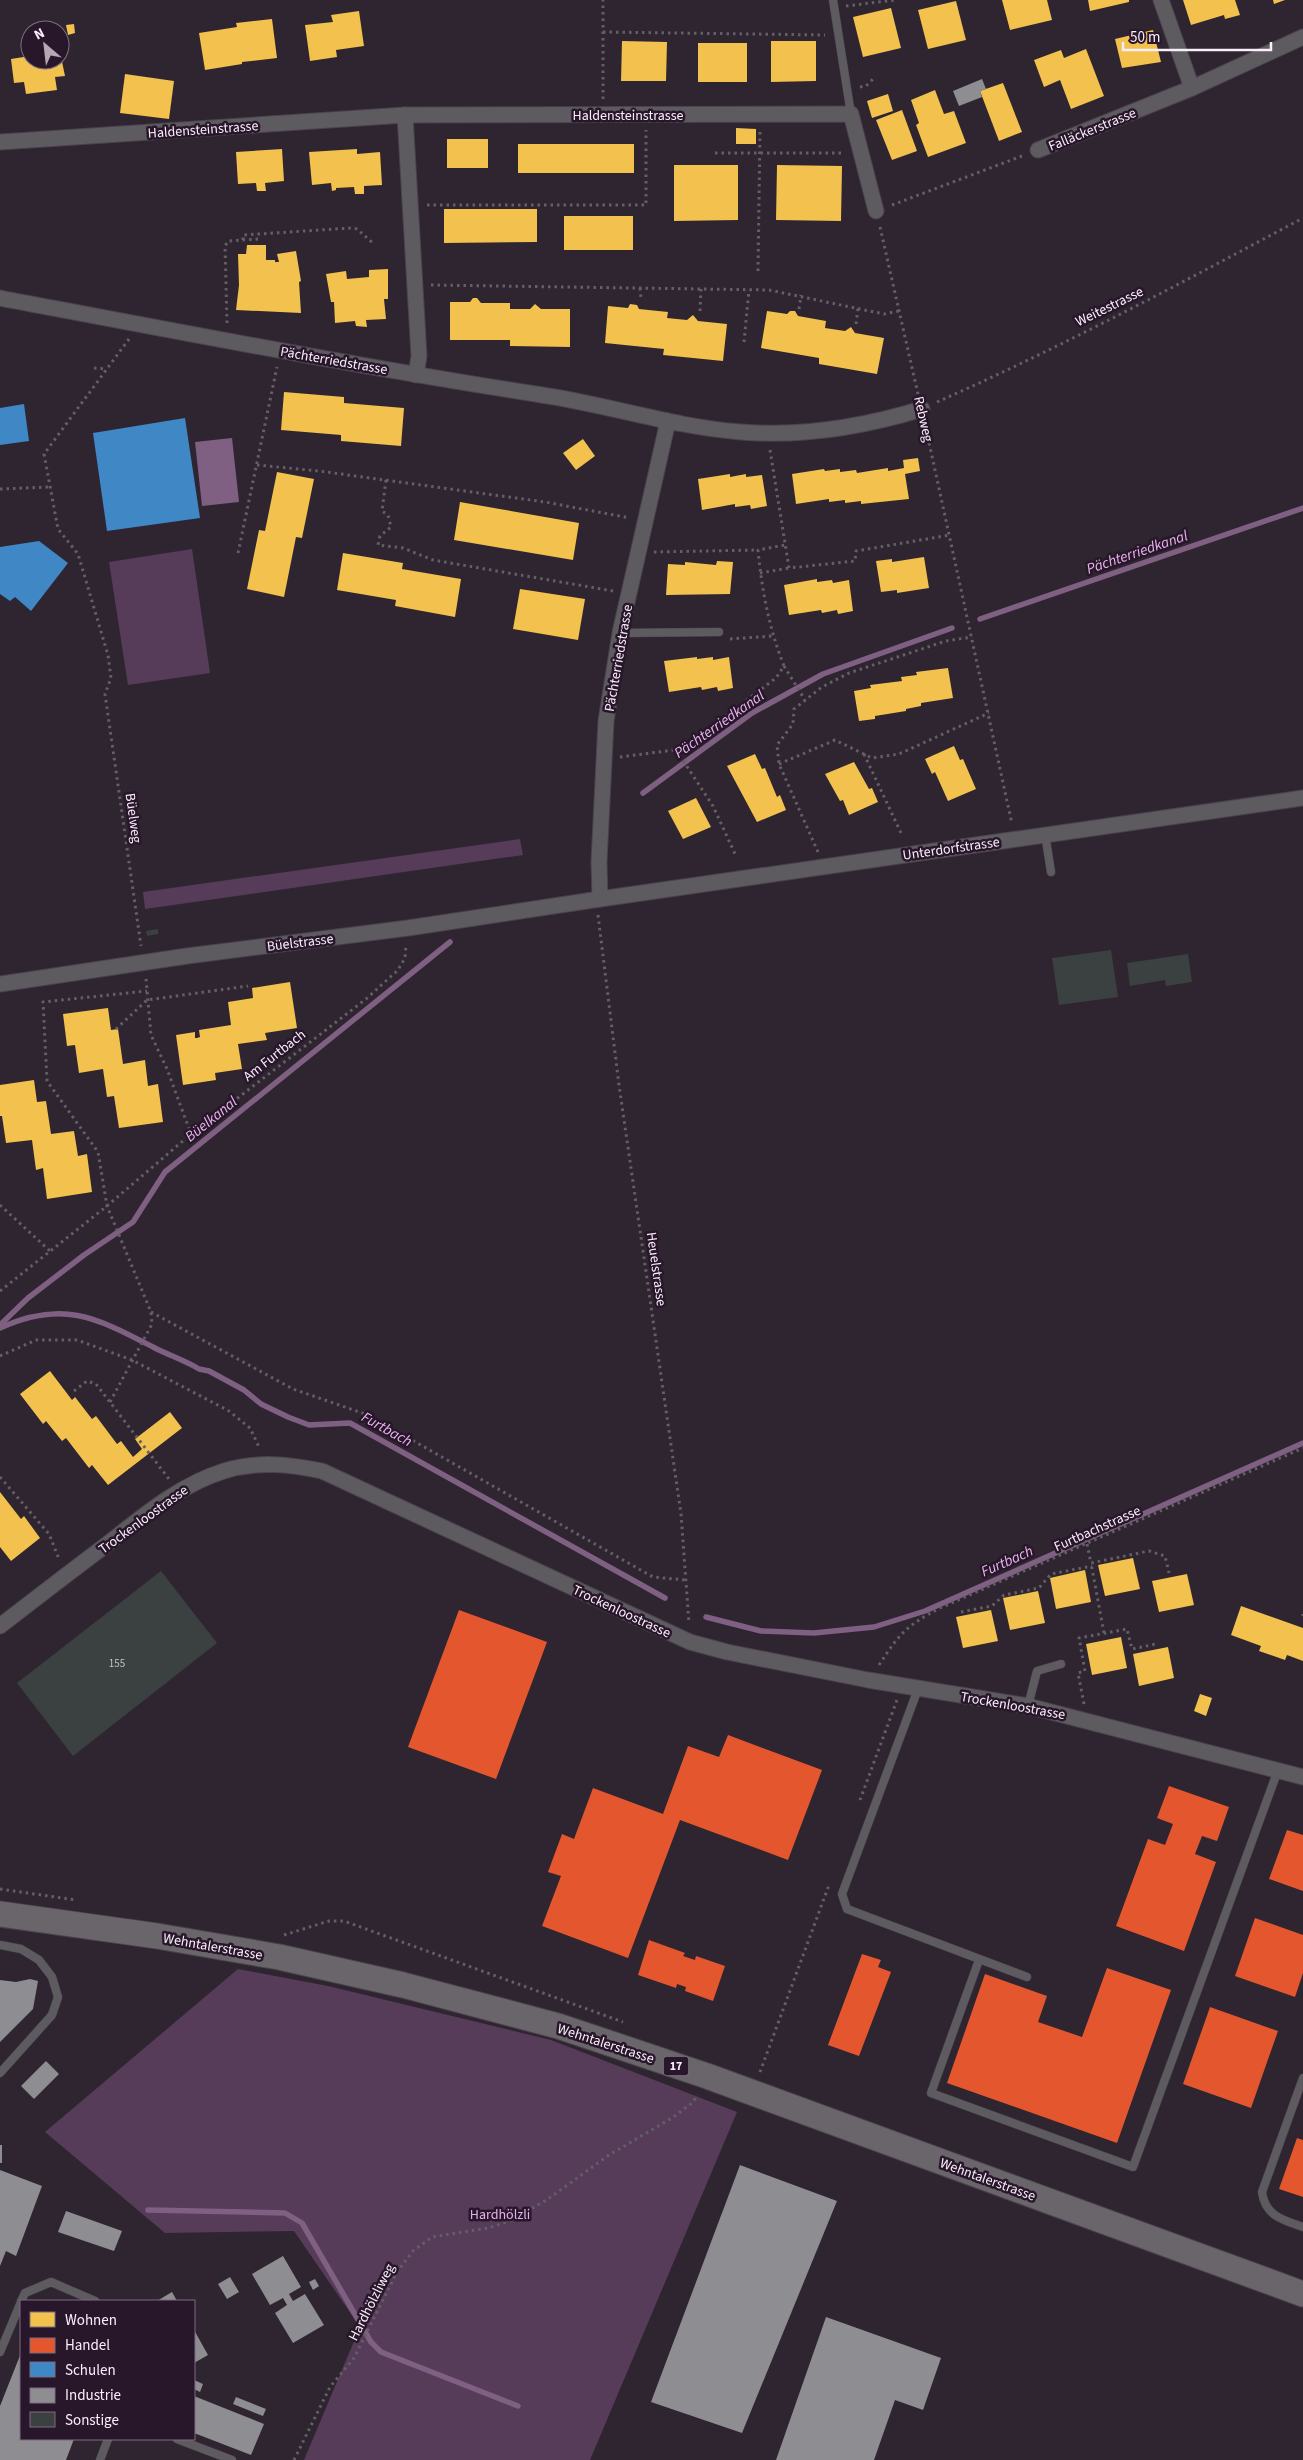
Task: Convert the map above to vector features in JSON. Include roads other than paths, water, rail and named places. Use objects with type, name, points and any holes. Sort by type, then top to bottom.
[{"type":"main road","name":"Wehntalerstrasse","points":[[0,1914],[157,1936],[279,1958],[358,1974],[484,2005],[558,2026],[707,2076],[1303,2294]]},
{"type":"street","points":[[1161,0],[1192,88]]},
{"type":"street","name":"Falläckerstrasse","points":[[1038,150],[1192,88],[1303,37]]},
{"type":"street","points":[[851,114],[876,211]]},
{"type":"street","name":"Haldensteinstrasse","points":[[0,142],[405,115],[851,114]]},
{"type":"street","points":[[405,115],[419,356],[416,375]]},
{"type":"street","name":"Pächterriedstrasse","points":[[0,298],[416,375],[565,398],[668,421],[741,432],[833,431],[888,420],[922,409]]},
{"type":"street","name":"Pächterriedstrasse","points":[[598,899],[606,721],[620,633],[668,421]]},
{"type":"street","name":"Unterdorfstrasse","points":[[598,899],[1303,798]]},
{"type":"street","name":"Büelstrasse","points":[[0,984],[187,956],[408,928],[598,899]]},
{"type":"street","name":"Trockenloostrasse","points":[[0,1626],[148,1512],[191,1484],[225,1471],[267,1463],[294,1465],[322,1471],[690,1642],[727,1652],[868,1680],[1028,1706],[1303,1777]]},
{"type":"lane","points":[[833,4],[851,114]]},
{"type":"lane","points":[[620,633],[719,632]]},
{"type":"lane","points":[[1046,834],[1051,872]]},
{"type":"lane","points":[[1028,1706],[1036,1671],[1061,1664]]},
{"type":"lane","points":[[918,1689],[842,1894],[847,1909],[1027,1977]]},
{"type":"lane","points":[[979,1960],[930,2093],[1133,2167],[1278,1770]]},
{"type":"lane","points":[[0,1945],[21,1949],[40,1960],[52,1977],[58,1997],[52,2015],[0,2073]]},
{"type":"lane","points":[[1303,2078],[1262,2192],[1263,2201],[1268,2211],[1278,2218],[1303,2227]]},
{"type":"lane","points":[[1295,2101],[1303,2104]]},
{"type":"lane","points":[[22,2300],[25,2293],[51,2282],[93,2300]]},
{"type":"lane","points":[[0,2352],[20,2303]]},
{"type":"lane","points":[[100,2460],[108,2440]]},
{"type":"lane","points":[[180,2440],[232,2460]]},
{"type":"waterway","name":"Pächterriedkanal","points":[[980,619],[1303,508]]},
{"type":"waterway","name":"Pächterriedkanal","points":[[643,793],[752,713],[823,674],[952,628]]},
{"type":"waterway","name":"Büelkanal","points":[[0,1325],[28,1298],[84,1255],[133,1222],[165,1172],[450,942]]},
{"type":"waterway","name":"Furtbach","points":[[0,1328],[22,1319],[43,1315],[79,1316],[114,1328],[199,1369],[209,1371],[244,1390],[261,1404],[288,1417],[309,1425],[350,1423],[665,1598]]},
{"type":"waterway","name":"Furtbach","points":[[706,1617],[761,1631],[814,1633],[874,1627],[925,1611],[1303,1443]]},
{"type":"waterway","points":[[148,2210],[285,2213],[302,2223],[371,2342],[381,2352],[518,2406]]},
{"type":"park label","name":"Hardhölzli","points":[[500,2214]]}]
